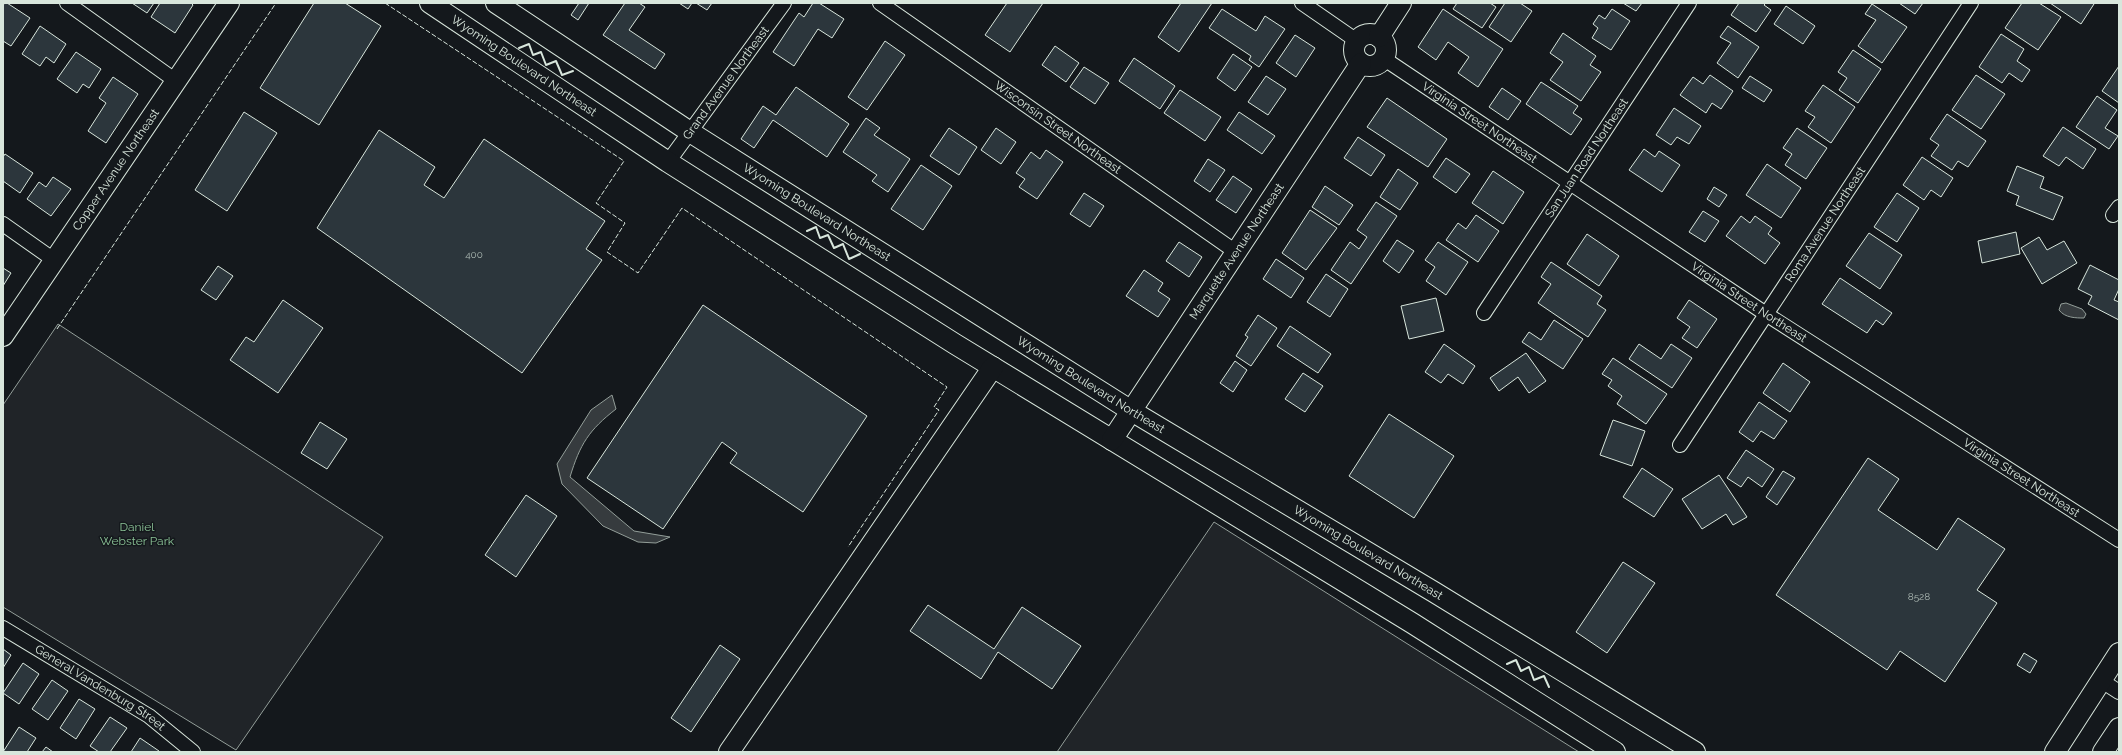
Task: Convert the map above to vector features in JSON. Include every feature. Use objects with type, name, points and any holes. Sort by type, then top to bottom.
[{"type":"main road","name":"Copper Avenue Northeast","points":[[3,336],[229,3]]},
{"type":"main road","name":"Wyoming Boulevard Northeast","points":[[430,3],[668,162],[993,367],[1412,623],[1614,752]]},
{"type":"main road","name":"Wyoming Boulevard Northeast","points":[[496,3],[690,132],[1130,410],[1434,592],[1695,752]]},
{"type":"main road","points":[[1379,36],[1401,3]]},
{"type":"main road","points":[[1374,34],[1379,36],[1385,44],[1385,54],[1383,58],[1380,62],[1370,66],[1361,63],[1355,55],[1354,50],[1357,41],[1364,35],[1374,34]]},
{"type":"main road","name":"Marquette Avenue Northeast","points":[[1112,440],[1130,410],[1361,63]]},
{"type":"main road","points":[[730,752],[993,367]]},
{"type":"main road","points":[[2055,752],[2119,653]]},
{"type":"main road","points":[[2103,752],[2119,728]]},
{"type":"street","points":[[67,3],[176,81]]},
{"type":"street","name":"Grand Avenue Northeast","points":[[668,162],[784,3]]},
{"type":"street","name":"Wisconsin Street Northeast","points":[[880,3],[1236,252]]},
{"type":"street","points":[[1302,3],[1357,41]]},
{"type":"street","name":"San Juan Road Northeast","points":[[1484,313],[1689,3]]},
{"type":"street","name":"Roma Avenue Northeast","points":[[1680,445],[1971,3]]},
{"type":"street","name":"Virginia Street Northeast","points":[[1383,58],[1766,314],[2119,540]]},
{"type":"street","points":[[3,224],[54,260]]},
{"type":"street","name":"General Vandenburg Street","points":[[3,628],[149,716],[193,752]]},
{"type":"street","points":[[2102,681],[2119,692]]},
{"type":"green space","name":"Daniel Webster Park","points":[[58,324],[383,537],[236,750],[3,607],[3,405]]},
{"type":"green space","points":[[1214,522],[1579,752],[1057,752]]},
{"type":"shaded area","points":[[2066,303],[2082,309],[2086,314],[2084,318],[2071,317],[2061,313],[2059,310],[2061,304]]},
{"type":"shaded area","points":[[612,395],[616,409],[592,431],[587,438],[578,455],[570,477],[634,531],[670,537],[656,543],[638,542],[603,526],[562,484],[557,464],[591,410]]},
{"type":"building","points":[[7,3],[30,18],[11,46],[3,41],[3,4]]},
{"type":"building","points":[[132,3],[154,3],[147,13]]},
{"type":"building","points":[[160,3],[191,3],[193,5],[175,33],[151,17]]},
{"type":"building","points":[[314,3],[345,3],[381,26],[319,125],[260,88]]},
{"type":"building","points":[[579,3],[589,3],[578,20],[571,15]]},
{"type":"building","points":[[625,3],[639,3],[645,7],[629,30],[665,54],[655,69],[603,35]]},
{"type":"building","points":[[679,3],[692,3],[688,9]]},
{"type":"building","points":[[696,3],[712,3],[707,10]]},
{"type":"building","points":[[813,3],[819,3],[844,19],[832,38],[818,29],[794,66],[773,52],[799,13],[804,17]]},
{"type":"building","points":[[1007,3],[1043,3],[1010,52],[985,35]]},
{"type":"building","points":[[1181,3],[1212,3],[1179,52],[1158,37]]},
{"type":"building","points":[[1457,3],[1490,3],[1496,7],[1482,28],[1453,9]]},
{"type":"building","points":[[1505,3],[1520,3],[1532,11],[1511,42],[1489,27]]},
{"type":"building","points":[[1623,3],[1642,3],[1636,11]]},
{"type":"building","points":[[1739,3],[1766,3],[1764,5],[1771,10],[1756,32],[1731,15]]},
{"type":"building","points":[[1899,3],[1923,3],[1915,14]]},
{"type":"building","points":[[2022,3],[2039,3],[2061,17],[2038,50],[2005,28]]},
{"type":"building","points":[[2050,3],[2092,3],[2094,4],[2081,24]]},
{"type":"building","points":[[1872,4],[1907,27],[1882,63],[1858,46],[1876,20],[1865,14]]},
{"type":"building","points":[[1786,6],[1815,26],[1803,44],[1774,24]]},
{"type":"building","points":[[1222,9],[1256,31],[1265,16],[1285,29],[1259,67],[1249,60],[1251,56],[1209,28]]},
{"type":"building","points":[[1443,9],[1503,49],[1478,87],[1458,73],[1469,57],[1448,42],[1436,60],[1418,47]]},
{"type":"building","points":[[1612,9],[1630,21],[1611,50],[1592,38],[1598,28],[1593,24],[1599,15],[1605,19]]},
{"type":"building","points":[[40,26],[66,44],[54,63],[46,57],[40,66],[22,54]]},
{"type":"building","points":[[1728,26],[1759,47],[1738,78],[1717,63],[1731,43],[1720,37]]},
{"type":"building","points":[[1563,33],[1596,56],[1590,65],[1601,72],[1581,101],[1550,80],[1563,62],[1550,53]]},
{"type":"building","points":[[2001,34],[2024,49],[2017,61],[2030,70],[2022,82],[2009,73],[2002,83],[1979,67]]},
{"type":"building","points":[[1295,35],[1315,48],[1296,77],[1276,63]]},
{"type":"building","points":[[885,41],[905,55],[867,110],[848,97]]},
{"type":"building","points":[[1055,46],[1079,63],[1066,82],[1042,65]]},
{"type":"building","points":[[1853,50],[1881,69],[1858,103],[1839,90],[1847,78],[1838,72]]},
{"type":"building","points":[[76,52],[101,69],[89,88],[83,84],[77,93],[57,79]]},
{"type":"building","points":[[1233,54],[1252,67],[1235,91],[1217,78]]},
{"type":"building","points":[[1134,58],[1175,86],[1160,109],[1119,81]]},
{"type":"building","points":[[2119,66],[2119,103],[2102,91]]},
{"type":"building","points":[[1084,67],[1109,83],[1095,104],[1070,87]]},
{"type":"building","points":[[1710,75],[1733,91],[1721,109],[1712,103],[1706,113],[1680,95],[1693,77],[1703,84]]},
{"type":"building","points":[[1976,75],[2005,94],[1981,129],[1952,110]]},
{"type":"building","points":[[1266,76],[1286,89],[1268,115],[1248,102]]},
{"type":"building","points":[[1750,76],[1772,90],[1764,102],[1742,88]]},
{"type":"building","points":[[113,77],[138,94],[106,143],[88,131],[106,103],[99,98]]},
{"type":"building","points":[[1541,82],[1578,106],[1573,113],[1582,119],[1571,135],[1526,104]]},
{"type":"building","points":[[1823,85],[1855,107],[1831,143],[1808,127],[1815,117],[1805,111]]},
{"type":"building","points":[[796,87],[849,124],[827,157],[773,120],[754,148],[741,139],[763,106],[776,115]]},
{"type":"building","points":[[1502,88],[1521,101],[1508,120],[1489,107]]},
{"type":"building","points":[[1180,90],[1221,117],[1205,141],[1164,113]]},
{"type":"building","points":[[2097,96],[2117,110],[2105,128],[2118,136],[2109,149],[2076,127]]},
{"type":"building","points":[[1387,98],[1447,139],[1428,167],[1367,127]]},
{"type":"building","points":[[1674,108],[1701,126],[1689,144],[1677,137],[1671,145],[1656,135]]},
{"type":"building","points":[[244,112],[277,133],[227,211],[195,190]]},
{"type":"building","points":[[1239,112],[1275,136],[1262,154],[1227,130]]},
{"type":"building","points":[[1947,114],[1986,141],[1968,167],[1958,161],[1952,170],[1931,156],[1939,145],[1930,139]]},
{"type":"building","points":[[866,118],[880,128],[874,135],[910,159],[888,192],[872,181],[877,175],[843,152]]},
{"type":"building","points":[[2063,127],[2096,149],[2083,169],[2066,157],[2059,166],[2043,156]]},
{"type":"building","points":[[949,128],[977,147],[959,175],[930,156]]},
{"type":"building","points":[[996,128],[1016,142],[1001,164],[981,150]]},
{"type":"building","points":[[1797,128],[1827,148],[1806,179],[1785,165],[1792,154],[1783,148]]},
{"type":"building","points":[[379,130],[435,167],[424,185],[444,198],[484,139],[605,221],[586,249],[602,260],[522,373],[317,228]]},
{"type":"building","points":[[1358,137],[1385,155],[1371,176],[1344,158]]},
{"type":"building","points":[[1644,149],[1655,157],[1659,151],[1680,165],[1662,192],[1629,170]]},
{"type":"building","points":[[1046,150],[1063,162],[1037,199],[1019,187],[1025,179],[1016,173],[1031,152],[1040,159]]},
{"type":"building","points":[[5,154],[33,173],[20,193],[3,181],[3,157]]},
{"type":"building","points":[[1922,157],[1953,178],[1941,197],[1931,190],[1924,200],[1903,185]]},
{"type":"building","points":[[1446,158],[1470,174],[1456,193],[1433,177]]},
{"type":"building","points":[[1208,159],[1225,170],[1210,192],[1194,181]]},
{"type":"building","points":[[1767,164],[1801,188],[1781,218],[1746,195]]},
{"type":"building","points":[[921,165],[952,186],[923,230],[891,209]]},
{"type":"building","points":[[2017,166],[2044,177],[2040,188],[2063,197],[2053,220],[2016,205],[2019,196],[2007,191]]},
{"type":"building","points":[[1398,169],[1418,183],[1400,210],[1380,197]]},
{"type":"building","points":[[1493,171],[1524,192],[1503,224],[1472,203]]},
{"type":"building","points":[[1233,176],[1252,189],[1236,213],[1216,200]]},
{"type":"building","points":[[53,177],[71,189],[51,216],[27,199],[39,182],[46,187]]},
{"type":"building","points":[[1325,186],[1353,205],[1339,225],[1312,207]]},
{"type":"building","points":[[1714,187],[1727,195],[1719,207],[1707,199]]},
{"type":"building","points":[[1084,193],[1104,206],[1090,227],[1070,214]]},
{"type":"building","points":[[1897,193],[1919,208],[1897,242],[1874,227]]},
{"type":"building","points":[[1376,202],[1397,216],[1351,284],[1331,270],[1350,242],[1359,249],[1367,237],[1357,230]]},
{"type":"building","points":[[1310,210],[1337,228],[1306,270],[1282,253]]},
{"type":"building","points":[[1703,211],[1719,221],[1705,242],[1689,232]]},
{"type":"building","points":[[1476,215],[1499,231],[1478,262],[1446,240],[1458,223],[1466,229]]},
{"type":"building","points":[[1741,216],[1750,223],[1755,216],[1772,228],[1768,234],[1780,243],[1765,264],[1726,236]]},
{"type":"building","points":[[2016,232],[2020,254],[1982,263],[1978,241]]},
{"type":"building","points":[[1869,233],[1902,255],[1880,289],[1846,266]]},
{"type":"building","points":[[1587,234],[1619,256],[1599,286],[1567,264]]},
{"type":"building","points":[[2039,237],[2047,250],[2064,241],[2077,263],[2042,284],[2021,248]]},
{"type":"building","points":[[1397,240],[1414,251],[1399,273],[1383,261]]},
{"type":"building","points":[[1179,242],[1202,257],[1189,277],[1166,261]]},
{"type":"building","points":[[1438,242],[1468,262],[1446,295],[1426,281],[1435,267],[1425,260]]},
{"type":"building","points":[[1276,259],[1304,278],[1291,298],[1263,279]]},
{"type":"building","points":[[1551,262],[1602,296],[1597,304],[1606,310],[1588,337],[1538,303],[1551,284],[1541,277]]},
{"type":"building","points":[[2090,265],[2119,280],[2119,289],[2114,300],[2119,302],[2119,320],[2088,304],[2092,296],[2078,289]]},
{"type":"building","points":[[218,266],[233,276],[216,300],[201,290]]},
{"type":"building","points":[[3,268],[11,273],[3,286]]},
{"type":"building","points":[[1144,270],[1163,283],[1158,291],[1170,299],[1158,317],[1126,296]]},
{"type":"building","points":[[1326,274],[1348,289],[1330,317],[1307,302]]},
{"type":"building","points":[[1840,278],[1892,313],[1883,325],[1876,320],[1867,333],[1822,304]]},
{"type":"building","points":[[1436,298],[1444,331],[1409,339],[1401,306]]},
{"type":"building","points":[[283,300],[323,328],[278,393],[230,360],[246,337],[254,342]]},
{"type":"building","points":[[1689,300],[1717,319],[1697,348],[1682,338],[1690,327],[1677,318]]},
{"type":"building","points":[[703,305],[867,416],[803,512],[730,463],[737,453],[722,442],[663,529],[587,478]]},
{"type":"building","points":[[1258,315],[1277,328],[1251,366],[1236,356],[1248,337],[1245,335]]},
{"type":"building","points":[[1554,320],[1583,339],[1563,369],[1522,342],[1529,332],[1541,340]]},
{"type":"building","points":[[1290,326],[1331,354],[1318,373],[1277,346]]},
{"type":"building","points":[[1444,344],[1475,366],[1463,384],[1448,374],[1441,383],[1425,372]]},
{"type":"building","points":[[1639,344],[1661,359],[1671,344],[1692,358],[1672,388],[1629,359]]},
{"type":"building","points":[[1526,353],[1546,381],[1529,393],[1518,377],[1499,391],[1490,378]]},
{"type":"building","points":[[1613,358],[1667,394],[1646,424],[1617,404],[1622,396],[1608,386],[1612,380],[1602,374]]},
{"type":"building","points":[[1235,361],[1247,370],[1233,392],[1220,383]]},
{"type":"building","points":[[1783,363],[1810,382],[1790,412],[1763,393]]},
{"type":"building","points":[[1303,373],[1323,386],[1305,412],[1285,399]]},
{"type":"building","points":[[1759,402],[1787,421],[1774,439],[1761,431],[1753,442],[1739,432]]},
{"type":"building","points":[[1389,414],[1454,456],[1414,518],[1349,476]]},
{"type":"building","points":[[1613,420],[1645,431],[1632,466],[1600,455]]},
{"type":"building","points":[[320,422],[347,439],[327,469],[301,453]]},
{"type":"building","points":[[1746,450],[1774,469],[1762,487],[1748,477],[1741,487],[1727,478]]},
{"type":"building","points":[[1868,458],[1899,479],[1878,510],[1937,550],[1958,518],[2005,549],[1977,590],[1997,603],[1945,682],[1900,651],[1887,670],[1776,595]]},
{"type":"building","points":[[1642,468],[1673,489],[1654,517],[1623,497]]},
{"type":"building","points":[[1783,471],[1795,478],[1777,505],[1766,497]]},
{"type":"building","points":[[1719,475],[1747,517],[1733,525],[1726,514],[1702,529],[1682,499]]},
{"type":"building","points":[[526,495],[557,516],[516,577],[485,555]]},
{"type":"building","points":[[1623,562],[1655,583],[1607,653],[1576,632]]},
{"type":"building","points":[[928,605],[994,649],[1022,607],[1081,646],[1052,689],[998,652],[981,679],[910,631]]},
{"type":"building","points":[[720,645],[740,659],[691,732],[671,718]]},
{"type":"building","points":[[3,649],[11,655],[3,668]]},
{"type":"building","points":[[2024,653],[2037,661],[2030,673],[2017,665]]},
{"type":"building","points":[[23,663],[39,674],[19,704],[3,693]]},
{"type":"building","points":[[52,680],[68,691],[48,720],[32,709]]},
{"type":"building","points":[[79,699],[95,709],[76,739],[60,728]]},
{"type":"building","points":[[110,717],[127,728],[110,752],[99,752],[90,746]]},
{"type":"building","points":[[19,727],[36,738],[27,752],[3,752]]},
{"type":"building","points":[[140,738],[159,751],[131,752]]},
{"type":"building","points":[[46,747],[53,752],[42,752]]},
{"type":"fence","points":[[57,329],[276,3]]},
{"type":"fence","points":[[385,3],[624,161],[596,203],[625,223],[607,252],[638,273],[682,208],[947,387],[934,407],[939,410],[848,547]]},
{"type":"wall","points":[[519,48],[529,44],[533,55],[541,52],[546,65],[556,61],[562,75],[573,71]]},
{"type":"wall","points":[[807,231],[816,227],[820,238],[828,235],[834,248],[843,244],[849,259],[860,254]]},
{"type":"wall","points":[[1507,664],[1516,660],[1521,671],[1529,667],[1534,680],[1544,676],[1549,687]]}]
